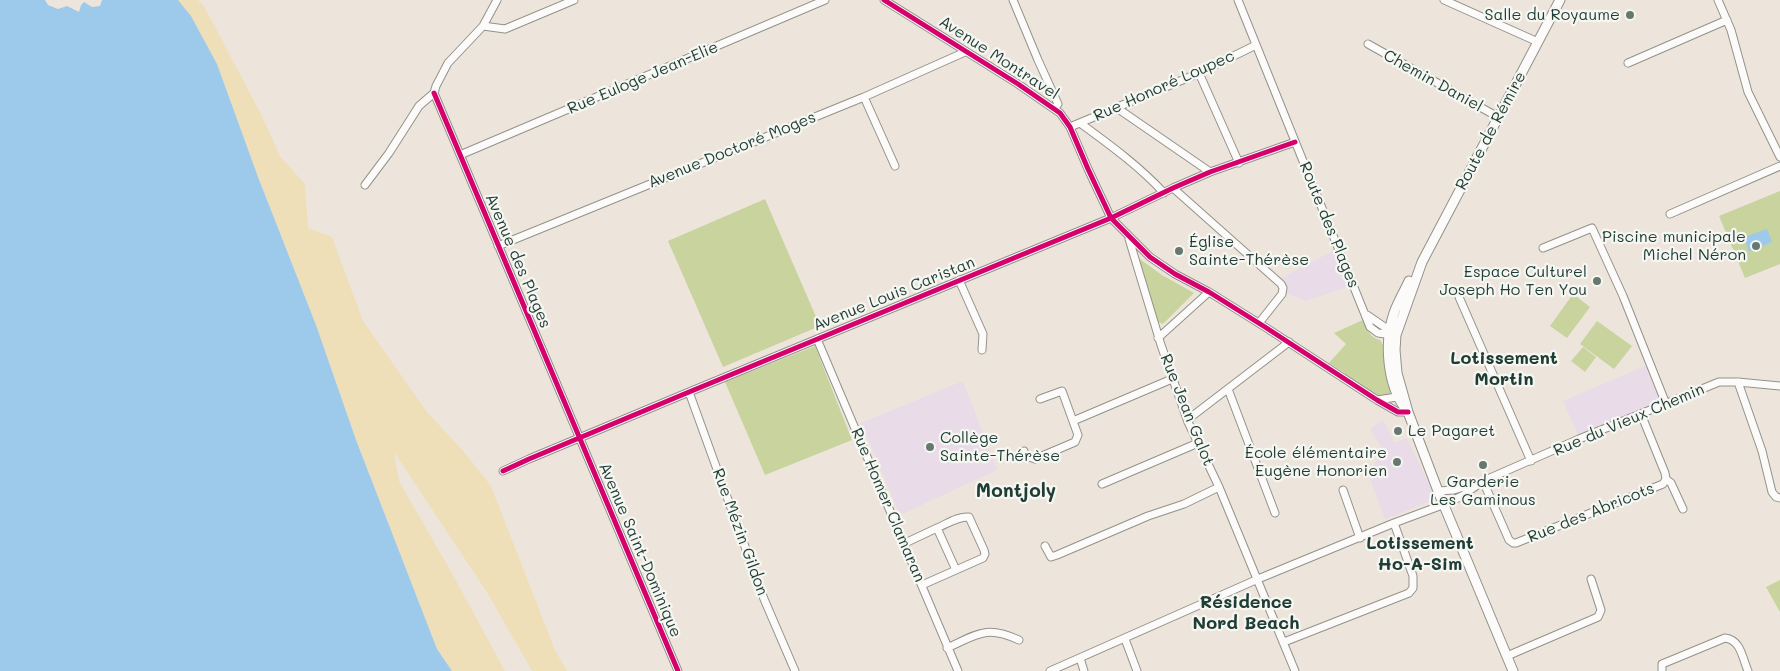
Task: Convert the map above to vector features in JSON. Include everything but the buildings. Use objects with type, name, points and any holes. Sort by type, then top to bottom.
[{"type":"main road","name":"Route de Rémire","points":[[1407,408],[1397,373],[1393,335],[1422,262],[1560,0]]},
{"type":"main road","name":"Route de Rémire","points":[[1407,408],[1397,397],[1389,364],[1394,314],[1413,274],[1422,262]]},
{"type":"main road","points":[[1407,408],[1438,491],[1507,656],[1511,670]]},
{"type":"street","points":[[365,185],[389,153],[419,106],[434,93],[448,63],[482,26],[497,0]]},
{"type":"street","points":[[482,26],[505,29],[574,0]]},
{"type":"street","name":"Rue Euloge Jean-Elie","points":[[460,155],[825,0]]},
{"type":"street","name":"Avenue Montravel","points":[[884,0],[1055,108],[1070,127],[1112,218],[1150,257],[1289,342],[1377,400],[1398,412],[1407,408]]},
{"type":"street","points":[[1014,0],[1058,104],[1055,108]]},
{"type":"street","name":"Route des Plages","points":[[1238,0],[1372,330],[1378,334],[1393,335]]},
{"type":"street","points":[[1444,0],[1538,42]]},
{"type":"street","points":[[1718,0],[1727,20],[1748,92],[1780,157]]},
{"type":"street","points":[[1628,63],[1727,20]]},
{"type":"street","name":"Chemin Daniel","points":[[1368,44],[1498,117]]},
{"type":"street","name":"Rue Honoré Loupec","points":[[1070,127],[1199,73],[1256,45]]},
{"type":"street","name":"Avenue Doctoré Moges","points":[[498,246],[864,97],[965,52]]},
{"type":"street","points":[[1199,73],[1239,162]]},
{"type":"street","name":"Avenue des Plages","points":[[434,93],[579,438]]},
{"type":"street","points":[[864,97],[895,166]]},
{"type":"street","points":[[1117,108],[1210,172]]},
{"type":"street","points":[[1080,123],[1135,165],[1164,193]]},
{"type":"street","name":"Avenue Louis Caristan","points":[[503,471],[689,392],[1112,218],[1210,172],[1295,142]]},
{"type":"street","points":[[1670,214],[1780,166]]},
{"type":"street","points":[[1173,188],[1281,284],[1283,288],[1282,294],[1259,324]]},
{"type":"street","points":[[1543,248],[1592,228],[1666,404]]},
{"type":"street","name":"Rue Jean Galot","points":[[1128,236],[1158,338],[1188,422],[1219,487],[1295,671]]},
{"type":"street","points":[[959,280],[983,334],[982,350]]},
{"type":"street","points":[[1158,338],[1209,292]]},
{"type":"street","points":[[1459,297],[1531,461]]},
{"type":"street","name":"Route des Plages","points":[[1364,310],[1369,318],[1386,328],[1393,335]]},
{"type":"street","points":[[1378,323],[1388,321],[1394,314]]},
{"type":"street","name":"Rue Homer Clamaran","points":[[817,339],[958,671]]},
{"type":"street","points":[[1188,422],[1289,342]]},
{"type":"street","points":[[1074,421],[1172,379]]},
{"type":"street","name":"Rue du Vieux Chemin","points":[[1438,491],[1454,490],[1482,481],[1719,382],[1780,386]]},
{"type":"street","points":[[1738,382],[1762,451],[1772,492],[1776,498],[1780,498]]},
{"type":"street","points":[[1228,389],[1275,513]]},
{"type":"street","points":[[1024,451],[1026,456],[1035,459],[1075,442],[1078,435],[1062,391],[1040,400]]},
{"type":"street","name":"Rue Mézin Gildon","points":[[689,392],[764,599],[795,671]]},
{"type":"street","points":[[1377,400],[1397,397]]},
{"type":"street","name":"Rue des Abricots","points":[[1482,481],[1509,540],[1516,544],[1663,484],[1666,479],[1641,414]]},
{"type":"street","name":"Avenue Saint-Dominique","points":[[579,438],[678,671]]},
{"type":"street","points":[[1102,484],[1198,442]]},
{"type":"street","points":[[1666,479],[1671,483],[1683,509]]},
{"type":"street","name":"Rue du Vieux Chemin","points":[[1050,671],[1258,579],[1445,504],[1462,496],[1482,481]]},
{"type":"street","points":[[1045,546],[1051,556],[1057,555],[1148,516],[1184,504],[1219,487]]},
{"type":"street","points":[[1343,490],[1360,538]]},
{"type":"street","points":[[903,544],[956,519],[968,516],[984,550],[983,558],[922,586]]},
{"type":"street","points":[[1284,642],[1409,593],[1413,588],[1413,576],[1394,523]]},
{"type":"street","points":[[937,528],[956,570]]},
{"type":"street","points":[[1507,656],[1598,617],[1601,610],[1591,579]]},
{"type":"street","points":[[947,648],[981,632],[1002,632],[1019,640]]},
{"type":"street","points":[[1125,638],[1138,671]]},
{"type":"street","points":[[1662,671],[1662,664],[1725,638],[1736,642],[1748,671]]},
{"type":"street","points":[[1080,658],[1084,671]]},
{"type":"shaded area","points":[[1333,251],[1347,287],[1306,301],[1288,294],[1281,278]]},
{"type":"shaded area","points":[[1645,366],[1660,402],[1579,437],[1563,401]]},
{"type":"shaded area","name":"Collège Sainte-Thérèse","points":[[963,381],[997,470],[900,515],[861,423]]},
{"type":"shaded area","name":"École élémentaire Eugène Honorien","points":[[1383,420],[1395,443],[1407,438],[1436,499],[1385,519],[1368,474],[1383,450],[1370,429]]},
{"type":"green space","name":"Piscine municipale Michel Néron","points":[[1780,191],[1780,264],[1745,278],[1719,216]]},
{"type":"green space","points":[[765,199],[820,326],[723,367],[668,241]]},
{"type":"green space","points":[[1137,257],[1162,275],[1194,293],[1163,324],[1158,322]]},
{"type":"green space","points":[[1573,294],[1590,307],[1567,338],[1550,326]]},
{"type":"green space","points":[[1363,320],[1371,335],[1380,340],[1383,345],[1391,391],[1389,396],[1377,398],[1329,363],[1346,344],[1334,333]]},
{"type":"green space","points":[[1597,321],[1632,346],[1614,369],[1580,344]]},
{"type":"green space","points":[[815,346],[852,440],[765,475],[725,382]]},
{"type":"green space","points":[[1583,347],[1596,357],[1585,372],[1571,361]]},
{"type":"green space","points":[[1780,580],[1780,612],[1766,587]]},
{"type":"sand","points":[[178,0],[198,0],[204,6],[261,114],[280,156],[305,184],[308,228],[332,237],[363,321],[427,412],[465,453],[491,486],[555,650],[567,671],[532,671],[488,594],[394,452],[399,481],[505,671],[452,671],[437,649],[356,440],[316,325],[258,177],[217,64],[191,16]]},
{"type":"water","points":[[0,0],[45,0],[48,5],[58,9],[67,6],[79,12],[84,2],[92,7],[100,6],[102,0],[178,0],[191,16],[217,64],[258,177],[316,325],[356,440],[437,649],[452,671],[0,671]]},
{"type":"water","points":[[1767,229],[1772,242],[1749,252],[1744,237]]},
{"type":"cycle path","points":[[884,0],[1018,84],[1060,113],[1070,127],[1111,218],[1150,257],[1175,274],[1209,292],[1265,327],[1377,400],[1398,412],[1408,412]]},
{"type":"cycle path","points":[[434,93],[678,671]]},
{"type":"cycle path","points":[[503,471],[1111,218],[1210,172],[1295,142]]},
{"type":"place","name":"Salle du Royaume","points":[[1630,15]]},
{"type":"place","name":"Piscine municipale Michel Néron","points":[[1756,246]]},
{"type":"place","name":"Église Sainte-Thérèse","points":[[1179,251]]},
{"type":"place","name":"Espace Culturel Joseph Ho Ten You","points":[[1597,281]]},
{"type":"place","name":"Le Pagaret","points":[[1398,431]]},
{"type":"place","name":"Collège Sainte-Thérèse","points":[[930,447]]},
{"type":"place","name":"École élémentaire Eugène Honorien","points":[[1397,462]]},
{"type":"place","name":"Garderie Les Gaminous","points":[[1483,465]]},
{"type":"district","name":"Lotissement Mortin","points":[[1504,368]]},
{"type":"district","name":"Montjoly","points":[[1016,491]]},
{"type":"district","name":"Lotissement Ho-A-Sim","points":[[1420,553]]},
{"type":"district","name":"Résidence Nord Beach","points":[[1246,612]]}]
